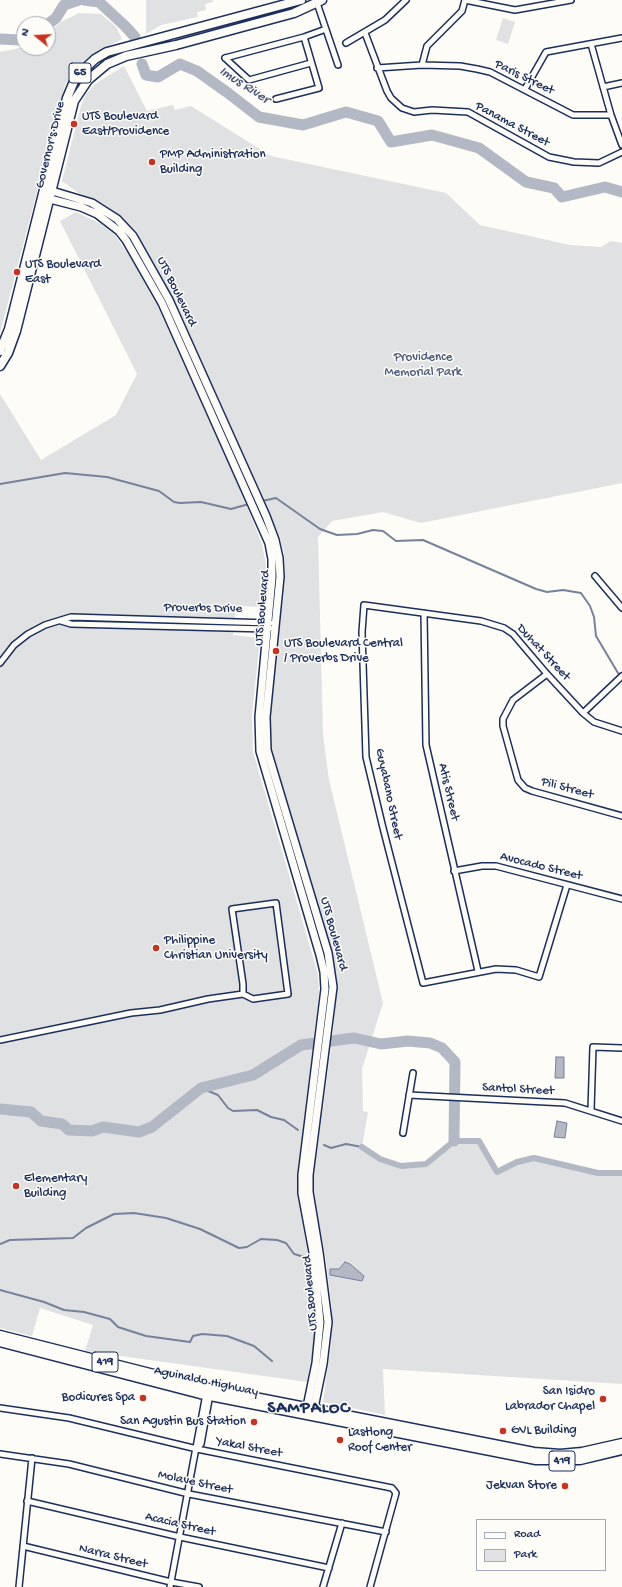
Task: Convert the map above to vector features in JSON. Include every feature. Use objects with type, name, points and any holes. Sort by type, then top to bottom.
[{"type":"main road","name":"Governor's Drive","points":[[0,351],[9,329],[71,87],[81,72],[95,59],[106,52],[301,0]]},
{"type":"main road","name":"Governor's Drive","points":[[0,366],[8,353],[16,331],[74,101],[95,74],[107,64],[126,56],[294,13],[319,2]]},
{"type":"main road","name":"UTS Boulevard","points":[[43,193],[83,199],[101,208],[117,219],[133,236],[169,300],[251,493],[275,540],[279,558],[280,577],[270,625],[259,716],[260,751],[324,972],[325,989],[302,1175],[302,1193],[313,1252],[320,1322],[309,1415]]},
{"type":"main road","name":"UTS Boulevard","points":[[270,625],[266,717],[267,750],[332,970],[333,987],[309,1175],[309,1192],[319,1252],[328,1322],[323,1364],[310,1408]]},
{"type":"main road","name":"Aguinaldo Highway","points":[[0,1335],[208,1393],[309,1415],[536,1460],[580,1460],[622,1450]]},
{"type":"main road","name":"Aguinaldo Highway","points":[[0,1342],[155,1384],[310,1408],[546,1454],[582,1452],[622,1443]]},
{"type":"street","points":[[346,43],[385,20],[406,0]]},
{"type":"street","points":[[422,65],[427,46],[462,11],[465,0],[515,10],[571,0]]},
{"type":"street","points":[[319,2],[326,29],[338,64]]},
{"type":"street","points":[[311,64],[249,80],[225,58],[304,37],[326,29]]},
{"type":"street","name":"Panama Street","points":[[365,33],[391,98],[407,110],[468,112],[549,157],[574,162],[600,163],[622,152]]},
{"type":"street","points":[[276,99],[319,88],[304,37]]},
{"type":"street","points":[[525,90],[546,52],[622,38]]},
{"type":"street","points":[[591,44],[611,116],[622,145]]},
{"type":"street","name":"Paris Street","points":[[378,68],[422,65],[460,66],[477,69],[490,72],[573,115],[611,116]]},
{"type":"street","points":[[603,87],[622,83]]},
{"type":"street","points":[[595,576],[622,608]]},
{"type":"street","name":"Duhat Street","points":[[364,604],[491,623],[504,628],[513,634],[583,713],[594,722],[622,731]]},
{"type":"street","name":"Guyabano Street","points":[[364,604],[362,632],[366,757],[382,828],[424,983],[478,971]]},
{"type":"street","name":"Atis Street","points":[[424,613],[426,745],[478,971]]},
{"type":"street","name":"Proverbs Drive","points":[[0,664],[14,645],[28,634],[45,625],[61,621],[71,624],[270,625]]},
{"type":"street","name":"Pili Street","points":[[547,674],[513,700],[503,719],[503,726],[513,769],[518,780],[525,788],[532,791],[622,816]]},
{"type":"street","points":[[583,713],[622,676]]},
{"type":"street","name":"Avocado Street","points":[[454,871],[482,866],[496,866],[622,899]]},
{"type":"street","points":[[478,971],[496,968],[516,970],[539,977],[567,885]]},
{"type":"street","points":[[0,1040],[131,1013],[160,1010],[208,999],[243,994],[253,999],[288,994],[276,903],[232,909],[244,984],[243,994]]},
{"type":"street","points":[[591,1110],[593,1047],[622,1048]]},
{"type":"street","points":[[403,1133],[413,1073]]},
{"type":"street","name":"Santol Street","points":[[409,1095],[565,1103],[622,1120]]},
{"type":"street","points":[[170,1584],[197,1449],[201,1444],[208,1393]]},
{"type":"street","name":"Yakal Street","points":[[0,1408],[69,1418],[197,1449],[392,1488],[396,1494],[370,1587]]},
{"type":"street","name":"Molave Street","points":[[0,1454],[69,1464],[189,1494],[386,1532]]},
{"type":"street","points":[[18,1587],[32,1458]]},
{"type":"street","name":"Acacia Street","points":[[27,1501],[180,1537],[329,1568]]},
{"type":"street","points":[[323,1587],[342,1523]]},
{"type":"street","name":"Narra Street","points":[[23,1546],[170,1584],[199,1587]]},
{"type":"green space","points":[[146,0],[213,0],[213,2],[205,4],[206,10],[197,12],[198,17],[161,25],[146,34]]},
{"type":"green space","points":[[79,13],[101,14],[116,27],[122,39],[93,54],[83,62],[71,75],[65,85],[0,333],[0,52],[16,49],[16,56],[56,56],[56,26]]},
{"type":"green space","points":[[503,18],[515,22],[508,44],[496,40]]},
{"type":"green space","name":"Providence Memorial Park","points":[[124,66],[147,111],[173,105],[175,110],[191,106],[271,156],[446,193],[480,225],[570,245],[601,247],[611,241],[622,243],[622,483],[421,523],[383,512],[332,521],[318,537],[323,735],[329,780],[383,1003],[362,1069],[363,1111],[368,1112],[362,1147],[380,1159],[401,1166],[426,1164],[454,1141],[479,1141],[497,1172],[517,1162],[534,1158],[598,1173],[622,1173],[622,1384],[383,1369],[385,1415],[323,1402],[331,1344],[332,1309],[325,1254],[314,1199],[313,1182],[333,1033],[337,987],[331,952],[271,749],[270,716],[283,600],[285,576],[284,554],[280,538],[270,514],[173,298],[137,232],[111,209],[97,200],[80,194],[62,181],[81,106],[86,94],[95,84]]},
{"type":"green space","name":"Philippine Christian University","points":[[76,212],[101,224],[115,235],[130,257],[157,305],[237,481],[262,544],[266,565],[263,607],[236,606],[233,635],[260,638],[252,715],[253,752],[318,974],[319,994],[297,1180],[298,1198],[311,1273],[316,1325],[307,1382],[85,1351],[93,1325],[40,1308],[32,1336],[0,1328],[0,394],[41,460],[116,415],[137,374],[60,221]]},
{"type":"shaded area","points":[[556,1057],[564,1057],[564,1078],[555,1078]]},
{"type":"shaded area","points":[[557,1121],[567,1123],[565,1138],[554,1137]]},
{"type":"shaded area","points":[[345,1262],[350,1264],[364,1276],[362,1281],[330,1275],[330,1269],[339,1269]]},
{"type":"waterway","name":"Imus River","points":[[56,18],[64,5],[79,0]]},
{"type":"waterway","name":"Imus River","points":[[84,0],[99,2],[135,37]]},
{"type":"waterway","name":"Imus River","points":[[0,39],[16,40]]},
{"type":"waterway","name":"Imus River","points":[[142,64],[146,75],[158,77],[180,64],[197,71],[259,117],[303,125],[346,112],[378,121],[391,142],[432,135],[479,148],[526,182],[554,188],[562,197],[605,187],[622,192]]},
{"type":"waterway","points":[[0,484],[65,473],[107,477],[159,491],[174,502],[201,502],[231,509],[249,504]]},
{"type":"waterway","points":[[253,503],[276,498],[320,529],[337,535],[357,534],[373,530],[383,531],[396,541],[423,540],[536,589],[547,592],[563,590],[581,593],[590,606],[594,617],[596,636],[618,673]]},
{"type":"waterway","points":[[0,1109],[31,1112],[41,1121],[62,1124],[69,1130],[92,1131],[103,1127],[139,1132],[152,1127],[201,1088],[253,1075],[301,1045],[354,1038],[381,1044],[408,1041],[430,1043],[442,1048],[455,1062],[454,1141]]},
{"type":"waterway","points":[[201,1088],[218,1095],[228,1108],[233,1111],[257,1110],[271,1117],[284,1120],[298,1130]]},
{"type":"waterway","points":[[362,1147],[380,1159],[401,1166],[426,1164],[454,1141],[479,1141],[497,1172],[517,1162],[534,1158],[598,1173],[622,1173]]},
{"type":"waterway","points":[[324,1145],[331,1148],[346,1144],[362,1147]]},
{"type":"waterway","points":[[0,1244],[10,1240],[73,1238],[86,1228],[114,1214],[134,1213],[166,1218],[200,1229],[239,1248],[247,1247],[261,1239],[277,1240],[286,1243],[294,1254],[308,1258]]},
{"type":"waterway","points":[[0,1290],[44,1302],[64,1310],[84,1312],[110,1319],[118,1327],[146,1336],[190,1342],[193,1336],[202,1334],[227,1336],[254,1346],[272,1361]]},
{"type":"place","name":"UTS Boulevard East/Providence","points":[[74,124]]},
{"type":"place","name":"PMP Administration Building","points":[[152,162]]},
{"type":"place","name":"UTS Boulevard East","points":[[17,272]]},
{"type":"place","name":"UTS Boulevard Central / Proverbs Drive","points":[[276,651]]},
{"type":"place","name":"Philippine Christian University","points":[[156,948]]},
{"type":"place","name":"Elementary Building","points":[[16,1186]]},
{"type":"place","name":"Bodicures Spa","points":[[143,1398]]},
{"type":"place","name":"San Isidro Labrador Chapel","points":[[603,1399]]},
{"type":"place","name":"San Agustin Bus Station","points":[[254,1422]]},
{"type":"place","name":"GVL Building","points":[[503,1431]]},
{"type":"place","name":"Lastlong Roof Center","points":[[340,1440]]},
{"type":"place","name":"Jekvan Store","points":[[565,1486]]},
{"type":"district","name":"SAMPALOC","points":[[309,1409]]}]
